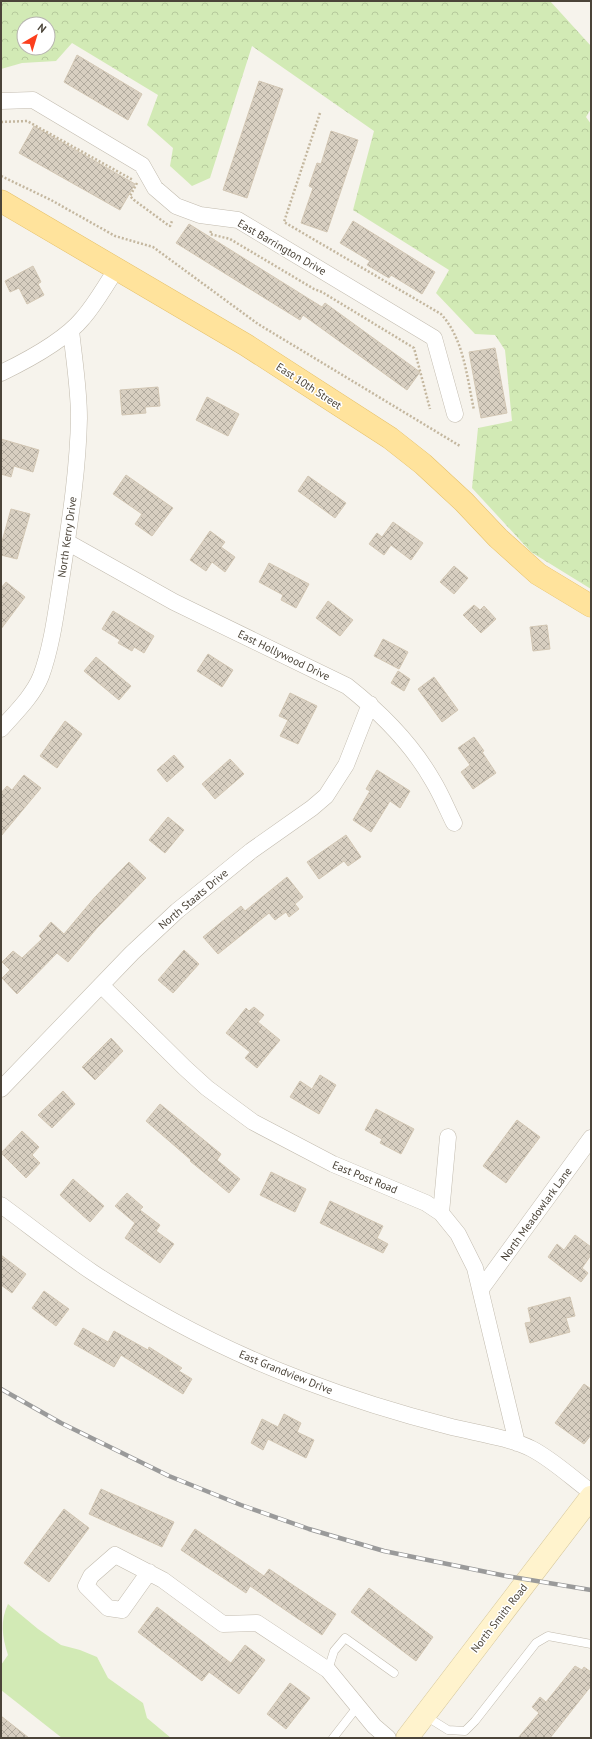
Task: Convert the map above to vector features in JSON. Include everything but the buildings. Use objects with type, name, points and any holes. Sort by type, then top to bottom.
[{"type":"main road","name":"East 10th Street","points":[[1,201],[116,270],[246,345],[390,438],[423,464],[464,502],[498,538],[538,574],[591,606]]},
{"type":"main road","name":"North Smith Road","points":[[407,1738],[591,1496]]},
{"type":"street","name":"East Barrington Drive","points":[[1,102],[33,100],[142,165],[155,188],[176,206],[200,215],[238,220],[434,338],[455,414]]},
{"type":"street","points":[[1,373],[27,359],[71,330],[83,319],[116,270]]},
{"type":"street","name":"North Kerry Drive","points":[[1,730],[34,689],[40,677],[49,648],[67,542],[76,471],[79,416],[71,330]]},
{"type":"street","name":"East Hollywood Drive","points":[[67,542],[174,602],[347,686],[370,704],[387,721],[419,760],[433,781],[454,823]]},
{"type":"street","name":"North Staats Drive","points":[[1,1089],[101,985],[177,910],[251,851],[312,808],[326,796],[346,765],[370,704]]},
{"type":"street","name":"East Post Road","points":[[101,985],[207,1088],[253,1122],[333,1164],[426,1203],[441,1213],[458,1234],[475,1268],[517,1443]]},
{"type":"street","points":[[441,1213],[448,1137]]},
{"type":"street","name":"North Meadowlark Lane","points":[[481,1289],[591,1138]]},
{"type":"street","name":"East Grandview Drive","points":[[1,1205],[47,1240],[93,1272],[181,1324],[256,1361],[306,1382],[360,1400],[447,1426],[517,1443],[542,1454],[591,1492]]},
{"type":"street","points":[[149,1572],[163,1580],[223,1624],[257,1623],[328,1670],[374,1726],[388,1738]]},
{"type":"lane","points":[[424,1715],[448,1730],[465,1731],[475,1721],[536,1643],[548,1636],[591,1644]]},
{"type":"lane","points":[[328,1670],[334,1651],[344,1638],[394,1673]]},
{"type":"lane","points":[[334,1738],[358,1706]]},
{"type":"path","points":[[320,113],[284,222],[441,314],[450,325],[458,342],[474,410]]},
{"type":"path","points":[[1,122],[27,121],[137,183],[130,196],[170,226],[173,216]]},
{"type":"path","points":[[1,176],[51,200],[115,236],[153,247],[258,324],[460,446]]},
{"type":"path","points":[[211,229],[210,234],[230,239],[314,289],[322,292],[414,348],[430,408]]},
{"type":"green space","points":[[1,1],[550,1],[591,46],[591,109],[586,117],[591,124],[591,589],[531,552],[472,488],[478,428],[512,421],[505,350],[495,335],[475,334],[436,293],[449,270],[353,210],[374,131],[252,46],[210,178],[192,186],[170,166],[173,148],[147,125],[158,95],[72,43],[56,61],[22,63],[1,69]]},
{"type":"green space","points":[[8,1604],[38,1629],[61,1645],[80,1650],[97,1657],[108,1678],[143,1703],[147,1718],[171,1738],[62,1738],[1,1690],[1,1665],[8,1655],[4,1641],[3,1623],[5,1610]]},
{"type":"railway","points":[[1,1389],[61,1423],[169,1476],[241,1505],[309,1529],[384,1551],[506,1576],[591,1590]]}]
